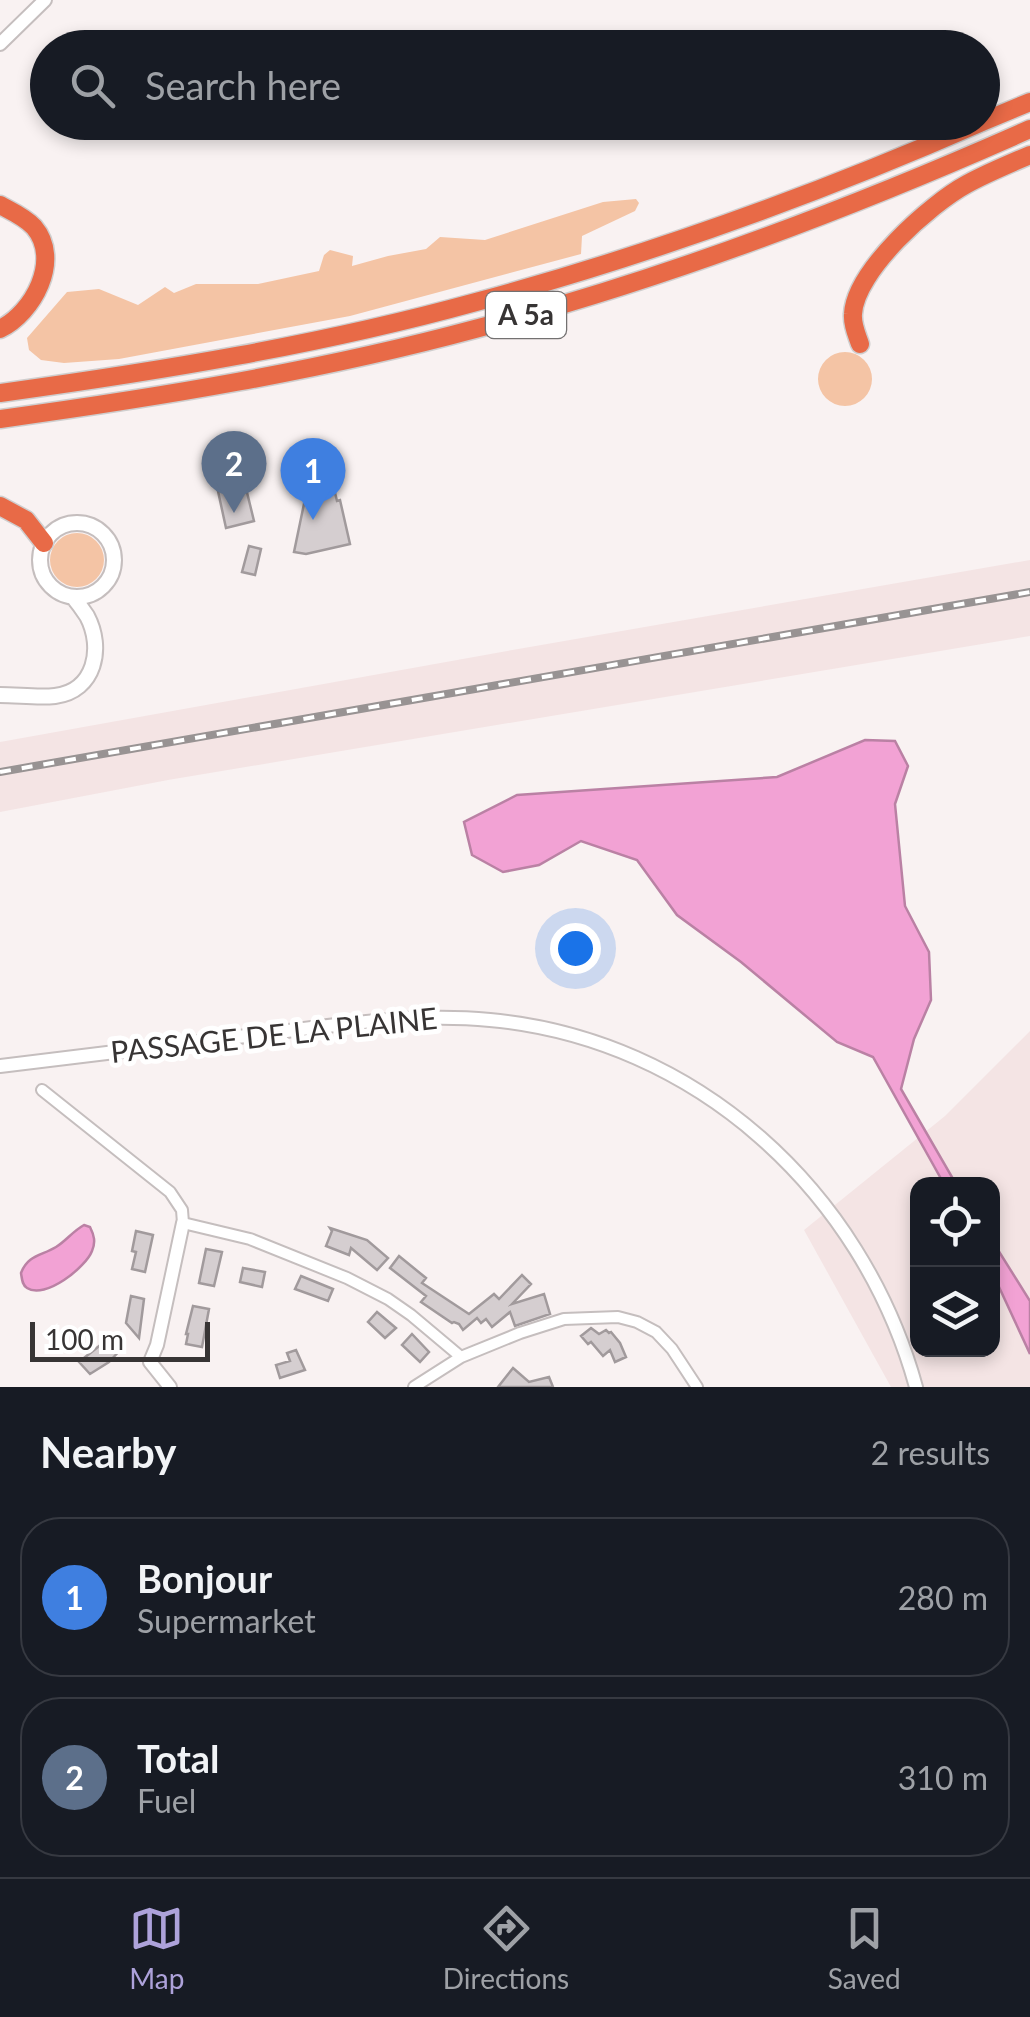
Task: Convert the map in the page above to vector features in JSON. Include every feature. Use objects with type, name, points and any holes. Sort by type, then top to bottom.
[{"type":"highway","name":"A 5a","points":[[1000,114],[1030,102]]},
{"type":"highway","name":"A 5a","points":[[0,419],[246,381],[476,329],[742,246],[1030,130]]},
{"type":"highway","name":"A 5a","points":[[0,393],[248,354],[474,303],[740,220],[938,140]]},
{"type":"highway","points":[[860,344],[852,319],[857,299],[874,268],[894,244],[947,196],[1030,155]]},
{"type":"highway","points":[[0,205],[33,226],[41,238],[45,259],[42,281],[31,304],[0,329]]},
{"type":"highway","points":[[0,506],[26,520],[44,543]]},
{"type":"main road","points":[[78,522],[96,527],[110,542],[115,562],[110,580],[102,588],[91,595],[73,597],[56,591],[44,578],[40,560],[51,533],[78,522]]},
{"type":"main road","points":[[0,695],[56,696],[84,682],[96,659],[96,645],[87,617],[73,597]]},
{"type":"street","points":[[0,44],[45,0]]},
{"type":"street","name":"PASSAGE DE LA PLAINE","points":[[0,1066],[369,1021],[438,1017],[536,1027],[609,1048],[665,1072],[716,1103],[761,1137],[808,1184],[847,1233],[883,1296],[916,1387]]},
{"type":"street","points":[[42,1090],[170,1192],[182,1210],[183,1224],[150,1362],[170,1387]]},
{"type":"street","points":[[183,1224],[250,1239],[347,1278],[388,1299],[461,1357]]},
{"type":"street","points":[[414,1387],[461,1357],[564,1319],[618,1318],[656,1332],[672,1350],[689,1384]]},
{"type":"shaded area","points":[[636,199],[639,203],[635,211],[582,236],[581,254],[350,316],[119,359],[64,363],[41,360],[29,350],[27,338],[67,292],[99,289],[138,305],[165,287],[174,293],[196,284],[258,284],[319,271],[330,250],[353,256],[352,266],[426,249],[440,237],[485,240],[603,202]]},
{"type":"shaded area","points":[[845,352],[864,360],[872,379],[864,398],[845,406],[826,398],[818,379],[826,360]]},
{"type":"shaded area","points":[[77,533],[96,541],[104,560],[96,579],[77,587],[58,579],[50,560],[58,541]]},
{"type":"shaded area","points":[[1030,560],[1030,636],[168,780],[0,812],[0,742]]},
{"type":"shaded area","points":[[865,740],[895,741],[908,766],[895,804],[905,906],[929,952],[931,1000],[914,1039],[901,1089],[952,1177],[940,1177],[873,1057],[837,1042],[677,915],[637,860],[581,841],[539,865],[503,872],[472,855],[464,822],[517,795],[777,777]]},
{"type":"shaded area","points":[[1030,1031],[1030,1387],[891,1387],[804,1230],[945,1116]]},
{"type":"shaded area","points":[[84,1225],[90,1227],[94,1242],[82,1265],[44,1290],[25,1287],[21,1273],[27,1263]]},
{"type":"shaded area","points":[[1000,1253],[1030,1301],[1030,1354],[1000,1289]]},
{"type":"building","points":[[243,476],[254,521],[226,528],[216,482]]},
{"type":"building","points":[[331,476],[350,544],[306,554],[294,552],[305,499],[317,484]]},
{"type":"building","points":[[249,546],[261,549],[255,575],[242,572]]},
{"type":"building","points":[[330,1228],[367,1240],[388,1258],[377,1270],[351,1248],[349,1255],[326,1246]]},
{"type":"building","points":[[136,1231],[153,1235],[145,1272],[132,1269]]},
{"type":"building","points":[[206,1249],[222,1252],[214,1286],[199,1283]]},
{"type":"building","points":[[399,1256],[426,1278],[422,1283],[469,1314],[494,1294],[499,1299],[522,1275],[531,1284],[512,1304],[544,1294],[550,1314],[515,1326],[510,1312],[492,1327],[486,1319],[481,1323],[477,1318],[463,1330],[421,1302],[426,1296],[390,1268]]},
{"type":"building","points":[[243,1268],[265,1272],[262,1287],[240,1282]]},
{"type":"building","points":[[301,1276],[333,1289],[328,1301],[295,1289]]},
{"type":"building","points":[[131,1296],[144,1299],[139,1338],[126,1323]]},
{"type":"building","points":[[193,1306],[209,1309],[202,1347],[186,1344]]},
{"type":"building","points":[[377,1312],[396,1328],[385,1338],[368,1322]]},
{"type":"building","points":[[591,1328],[599,1334],[611,1332],[626,1357],[615,1362],[610,1350],[603,1356],[591,1342],[588,1344],[581,1336]]},
{"type":"building","points":[[412,1334],[429,1352],[420,1362],[402,1345]]},
{"type":"building","points":[[113,1335],[123,1347],[90,1374],[79,1362]]},
{"type":"building","points":[[296,1350],[305,1370],[280,1378],[276,1365],[290,1361],[287,1353]]},
{"type":"building","points":[[513,1368],[529,1382],[549,1377],[553,1387],[498,1387]]},
{"type":"railway","points":[[0,772],[1030,592]]},
{"type":"place","name":"Total","points":[[234,513]]},
{"type":"place","name":"Bonjour","points":[[313,520]]}]
